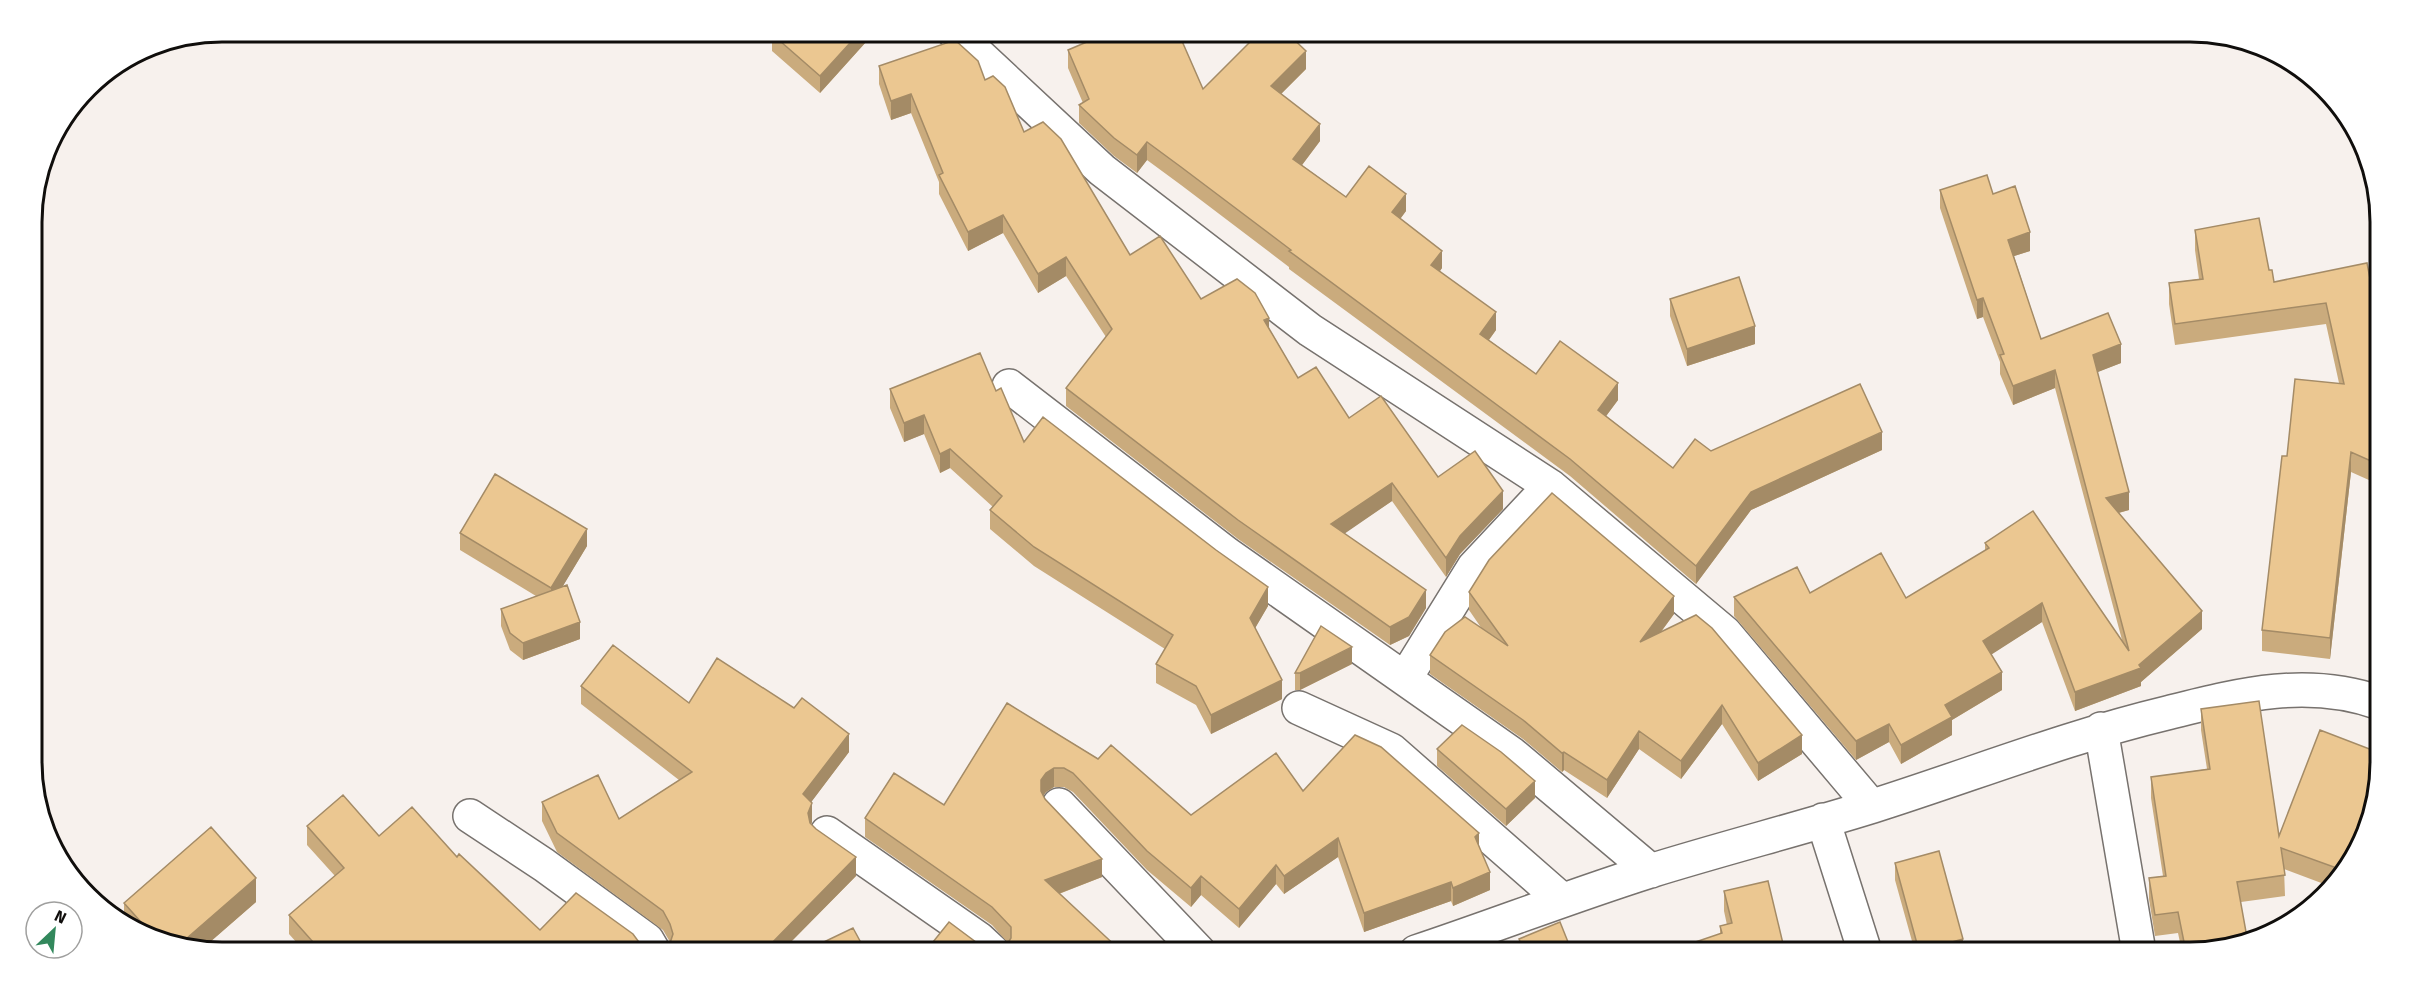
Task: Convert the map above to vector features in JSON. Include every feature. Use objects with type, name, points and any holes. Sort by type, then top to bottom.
[{"type":"street","points":[[965,42],[1102,170],[1310,330],[1550,486],[1725,633],[1871,806]]},
{"type":"street","points":[[1009,386],[1227,554],[1406,677],[1512,754],[1651,871]]},
{"type":"street","points":[[1406,677],[1474,567],[1550,486]]},
{"type":"street","points":[[1482,942],[1562,900],[1651,871],[1871,806],[2101,729],[2254,692],[2312,690],[2342,693],[2370,700]]},
{"type":"street","points":[[1299,708],[1391,750],[1562,900]]},
{"type":"street","points":[[2101,729],[2137,942]]},
{"type":"street","points":[[1059,805],[1189,942]]},
{"type":"street","points":[[470,816],[544,865],[648,942]]},
{"type":"street","points":[[1823,820],[1862,942]]},
{"type":"street","points":[[827,833],[982,942]]},
{"type":"building","points":[[781,42],[851,42],[820,76]]},
{"type":"building","points":[[949,42],[957,42],[978,61],[985,80],[993,76],[1005,87],[1024,132],[1043,122],[1061,139],[1130,255],[1160,236],[1201,299],[1237,279],[1255,293],[1269,318],[1264,320],[1298,378],[1316,367],[1349,418],[1381,396],[1438,477],[1475,451],[1503,491],[1460,536],[1446,558],[1392,483],[1331,524],[1426,590],[1409,617],[1390,627],[1238,520],[1066,388],[1112,329],[1066,257],[1038,274],[1003,215],[968,232],[939,175],[943,173],[911,94],[891,101],[879,66]]},
{"type":"building","points":[[1087,42],[1182,42],[1203,89],[1250,42],[1297,42],[1306,51],[1271,86],[1320,124],[1293,159],[1346,197],[1369,166],[1406,194],[1392,212],[1442,251],[1431,265],[1496,312],[1480,334],[1536,374],[1560,341],[1618,383],[1598,410],[1673,468],[1695,439],[1711,451],[1860,384],[1882,432],[1751,492],[1696,566],[1570,459],[1289,251],[1291,250],[1181,167],[1147,142],[1137,155],[1114,138],[1079,105],[1089,99],[1068,50]]},
{"type":"building","points":[[1987,175],[1993,194],[2015,186],[2030,232],[2008,240],[2041,339],[2108,313],[2121,344],[2093,355],[2129,492],[2106,498],[2202,611],[2139,665],[2141,668],[2075,692],[2042,603],[1983,641],[2002,672],[1945,705],[1952,717],[1901,745],[1889,724],[1856,741],[1734,597],[1797,567],[1810,593],[1881,553],[1906,598],[1989,548],[1985,543],[2033,511],[2129,651],[2055,370],[2013,386],[2000,355],[2004,354],[1983,298],[1977,300],[1940,190]]},
{"type":"building","points":[[2259,218],[2269,270],[2272,270],[2274,282],[2367,263],[2370,279],[2370,461],[2351,452],[2330,638],[2262,630],[2282,456],[2287,456],[2295,379],[2344,384],[2326,303],[2175,324],[2169,283],[2203,279],[2195,230]]},
{"type":"building","points":[[1739,277],[1755,326],[1687,349],[1670,299]]},
{"type":"building","points":[[980,353],[996,391],[1001,388],[1024,442],[1043,417],[1216,550],[1268,587],[1250,618],[1282,680],[1211,715],[1196,686],[1156,664],[1173,635],[1034,547],[990,510],[1002,496],[950,449],[940,454],[924,415],[904,423],[890,389]]},
{"type":"building","points":[[495,474],[587,529],[551,588],[460,533]]},
{"type":"building","points":[[1552,493],[1674,596],[1640,642],[1696,615],[1712,628],[1802,735],[1758,763],[1722,705],[1681,761],[1639,731],[1607,780],[1564,752],[1562,753],[1523,720],[1430,655],[1445,632],[1465,617],[1508,646],[1469,592],[1489,560]]},
{"type":"building","points":[[567,585],[580,622],[523,643],[510,633],[501,609]]},
{"type":"building","points":[[1321,626],[1352,647],[1300,673],[1295,673]]},
{"type":"building","points":[[613,645],[689,703],[717,658],[794,708],[802,698],[849,734],[803,794],[812,803],[808,813],[810,823],[856,857],[773,942],[670,942],[673,934],[663,911],[557,833],[542,802],[598,775],[619,819],[692,772],[581,686]]},
{"type":"building","points":[[2259,701],[2279,836],[2320,730],[2370,749],[2370,762],[2364,809],[2351,842],[2336,868],[2281,848],[2285,875],[2237,882],[2246,933],[2225,939],[2184,942],[2178,912],[2155,915],[2149,878],[2166,876],[2151,777],[2210,769],[2201,709]]},
{"type":"building","points":[[1007,703],[1098,759],[1111,745],[1191,815],[1276,753],[1303,791],[1355,735],[1381,747],[1479,833],[1475,837],[1490,872],[1453,888],[1451,882],[1364,913],[1338,838],[1284,876],[1276,865],[1239,909],[1201,876],[1191,888],[1147,851],[1073,773],[1064,768],[1054,768],[1041,780],[1041,791],[1045,799],[1102,859],[1045,880],[1111,942],[1008,942],[1011,938],[1011,927],[992,907],[865,818],[894,773],[944,805]]},
{"type":"building","points":[[1462,725],[1501,752],[1535,781],[1506,809],[1437,749]]},
{"type":"building","points":[[343,795],[379,836],[412,807],[457,857],[459,854],[540,930],[576,893],[633,934],[639,942],[313,942],[289,915],[344,868],[307,826]]},
{"type":"building","points":[[211,827],[256,878],[186,939],[142,923],[124,903]]},
{"type":"building","points":[[1939,851],[1963,939],[1952,942],[1917,942],[1895,863]]},
{"type":"building","points":[[1768,881],[1783,942],[1695,942],[1722,933],[1720,926],[1732,923],[1724,891]]},
{"type":"building","points":[[949,922],[976,942],[933,942]]},
{"type":"building","points":[[1560,922],[1568,942],[1520,942],[1519,939]]},
{"type":"building","points":[[853,928],[861,942],[824,942]]}]
